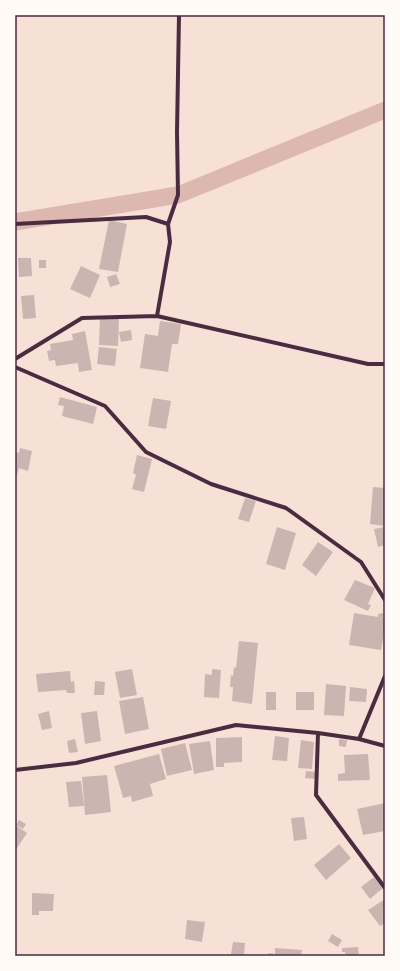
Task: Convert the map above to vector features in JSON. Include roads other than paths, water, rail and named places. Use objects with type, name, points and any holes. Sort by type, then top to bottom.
[{"type":"street","points":[[157,316],[170,242],[168,224],[178,195],[177,132],[180,15]]},
{"type":"street","points":[[15,224],[146,217],[168,224]]},
{"type":"street","points":[[15,359],[82,318],[157,316],[368,364],[385,364]]},
{"type":"street","points":[[15,367],[105,406],[146,452],[211,484],[286,508],[361,562],[385,600]]},
{"type":"street","points":[[359,739],[385,676]]},
{"type":"street","points":[[15,770],[76,763],[236,725],[318,733],[359,739],[385,746]]},
{"type":"street","points":[[318,733],[316,795],[385,888]]},
{"type":"waterway","points":[[15,222],[178,195],[385,110]]}]
